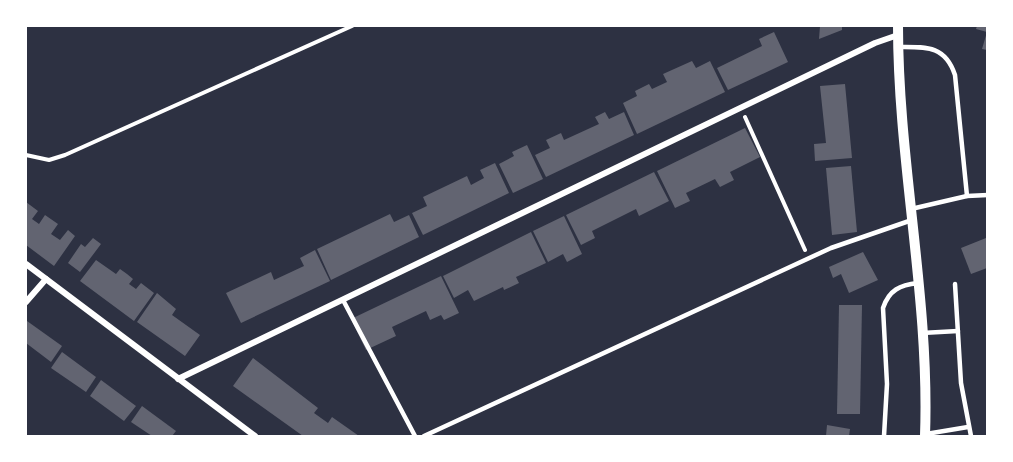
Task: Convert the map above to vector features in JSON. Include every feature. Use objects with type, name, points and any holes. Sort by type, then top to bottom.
[{"type":"street","points":[[178,379],[898,30],[922,333],[925,436]]},
{"type":"street","points":[[26,264],[255,436]]},
{"type":"street","points":[[26,302],[46,279]]},
{"type":"lane","points":[[898,47],[932,48],[950,62],[955,75],[967,196]]},
{"type":"lane","points":[[424,436],[911,214],[967,196],[987,195]]},
{"type":"lane","points":[[884,436],[887,384],[883,308],[887,297],[894,290],[902,285],[918,283]]},
{"type":"lane","points":[[955,284],[961,383],[971,436]]},
{"type":"lane","points":[[343,300],[415,436]]},
{"type":"lane","points":[[922,333],[958,331]]},
{"type":"lane","points":[[925,436],[968,427]]},
{"type":"path","points":[[26,155],[49,160],[65,155],[352,26]]},
{"type":"path","points":[[741,108],[809,259]]},
{"type":"building","points":[[820,26],[842,26],[842,30],[819,39]]},
{"type":"building","points":[[977,26],[987,26],[987,32],[976,29]]},
{"type":"building","points":[[774,32],[788,62],[728,90],[717,68],[762,46],[759,39]]},
{"type":"building","points":[[987,32],[987,50],[982,49]]},
{"type":"building","points":[[692,61],[696,68],[710,61],[725,92],[637,134],[623,103],[637,96],[635,91],[649,84],[652,89],[667,82],[663,74]]},
{"type":"building","points":[[845,84],[852,158],[815,161],[814,144],[826,143],[820,86]]},
{"type":"building","points":[[605,112],[609,119],[624,112],[634,135],[546,177],[535,155],[550,148],[546,140],[561,133],[564,140],[599,124],[595,117]]},
{"type":"building","points":[[745,128],[760,157],[730,172],[734,180],[720,187],[715,179],[686,193],[690,201],[675,208],[657,171]]},
{"type":"building","points":[[527,145],[543,179],[513,193],[499,164],[514,156],[512,152]]},
{"type":"building","points":[[495,163],[509,193],[423,235],[412,213],[427,206],[423,197],[467,176],[471,185],[484,178],[480,170]]},
{"type":"building","points":[[851,166],[857,232],[832,235],[826,168]]},
{"type":"building","points":[[654,172],[669,201],[639,216],[636,209],[592,231],[595,238],[581,245],[566,215]]},
{"type":"building","points":[[26,202],[38,211],[32,219],[39,224],[45,215],[58,224],[51,234],[60,240],[68,230],[75,236],[54,266],[26,245]]},
{"type":"building","points":[[390,214],[394,222],[409,215],[419,237],[331,280],[317,249]]},
{"type":"building","points":[[564,216],[582,254],[567,262],[563,254],[548,262],[533,231]]},
{"type":"building","points":[[531,232],[546,263],[516,277],[519,283],[504,290],[503,287],[474,301],[468,290],[454,298],[443,276]]},
{"type":"building","points":[[93,238],[101,244],[80,272],[68,263],[81,244],[85,247]]},
{"type":"building","points":[[986,238],[987,268],[971,274],[961,248]]},
{"type":"building","points":[[315,250],[330,281],[241,323],[226,293],[271,272],[274,280],[304,266],[300,258]]},
{"type":"building","points":[[863,252],[878,280],[849,293],[841,274],[833,278],[829,267]]},
{"type":"building","points":[[96,260],[116,274],[120,269],[127,274],[133,279],[129,284],[136,289],[141,283],[154,293],[134,321],[80,281]]},
{"type":"building","points":[[441,276],[459,313],[444,320],[441,315],[430,320],[426,311],[392,327],[396,336],[366,350],[351,319]]},
{"type":"building","points":[[157,293],[176,309],[172,315],[200,335],[185,356],[137,322]]},
{"type":"building","points":[[839,305],[862,305],[860,414],[837,414]]},
{"type":"building","points":[[27,321],[62,346],[51,362],[26,343]]},
{"type":"building","points":[[62,352],[96,377],[86,392],[51,368]]},
{"type":"building","points":[[253,358],[318,408],[314,413],[328,423],[332,417],[359,436],[303,436],[233,386]]},
{"type":"building","points":[[101,380],[136,406],[124,421],[90,396]]},
{"type":"building","points":[[142,406],[176,431],[172,436],[152,436],[131,422]]},
{"type":"building","points":[[827,425],[850,429],[849,436],[826,436]]}]
